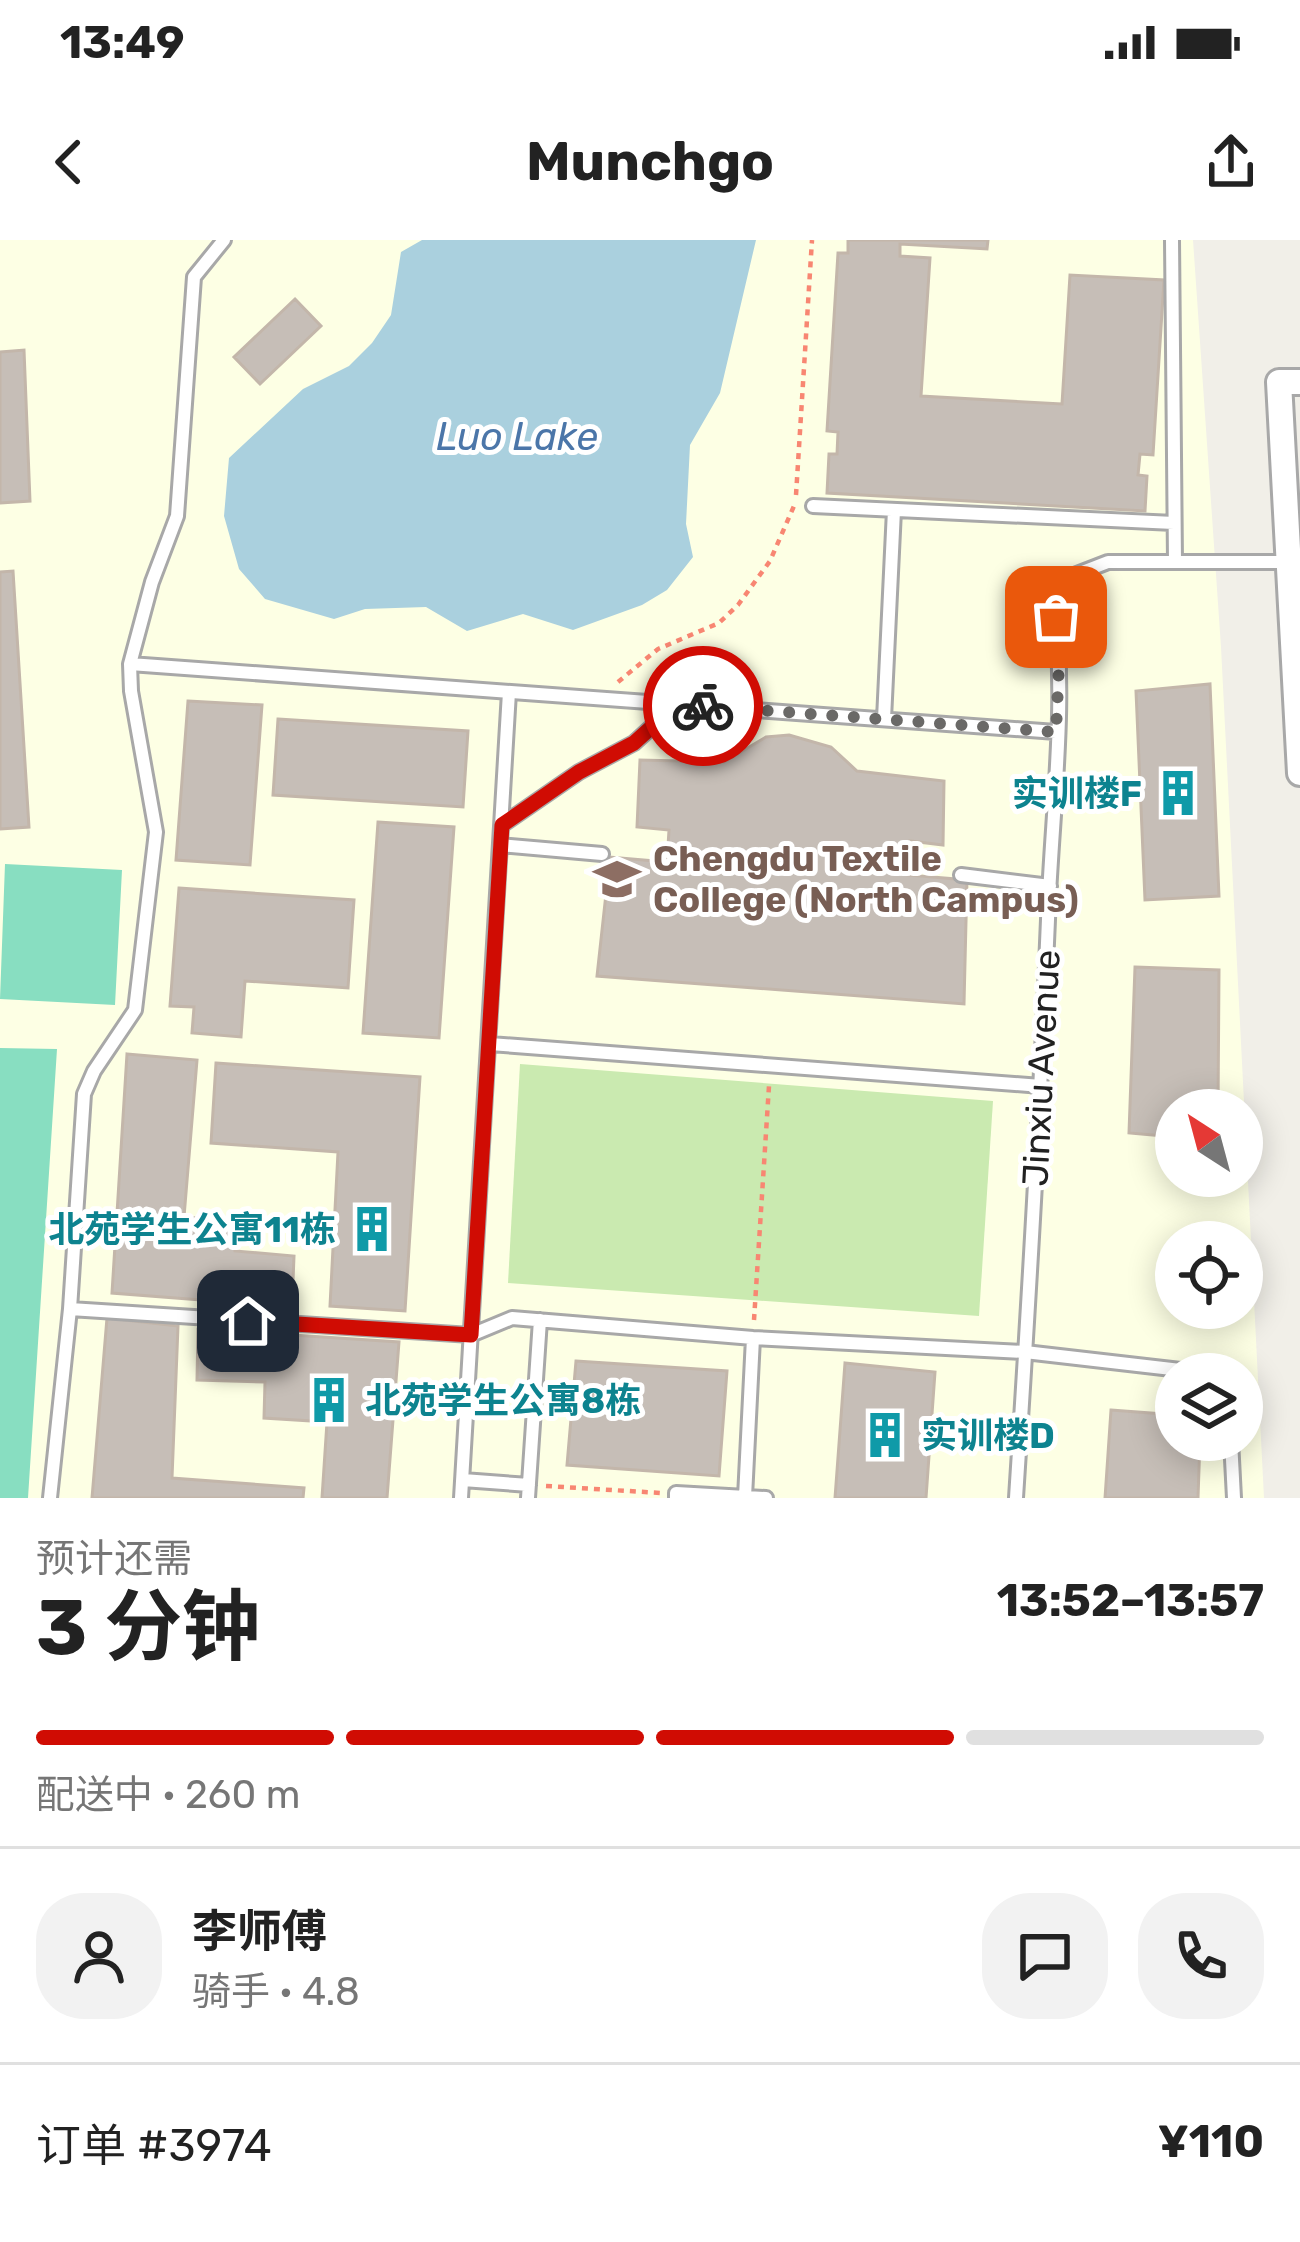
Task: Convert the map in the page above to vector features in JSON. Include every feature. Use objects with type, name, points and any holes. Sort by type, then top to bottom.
[{"type":"street","points":[[1289,382],[1288,562],[1300,773]]},
{"type":"lane","points":[[50,1498],[70,1309],[84,1094],[135,1010],[156,832],[130,664],[152,582],[177,516],[194,277],[224,240]]},
{"type":"lane","points":[[1172,240],[1174,562]]},
{"type":"lane","points":[[813,506],[1174,523]]},
{"type":"lane","points":[[884,719],[894,510]]},
{"type":"lane","name":"Jinxiu Avenue","points":[[1016,1498],[1042,1087],[1060,642],[1053,593],[1077,574],[1108,562],[1288,562]]},
{"type":"lane","points":[[130,664],[1056,732]]},
{"type":"lane","points":[[461,1498],[509,692]]},
{"type":"lane","points":[[502,825],[579,772],[634,743],[677,704]]},
{"type":"lane","points":[[500,845],[602,854]]},
{"type":"lane","points":[[961,874],[1050,886]]},
{"type":"lane","points":[[490,1044],[1042,1087]]},
{"type":"lane","points":[[70,1309],[471,1335],[512,1318],[1025,1352],[1155,1367]]},
{"type":"lane","points":[[463,1480],[528,1491],[540,1320]]},
{"type":"lane","points":[[745,1497],[753,1337]]},
{"type":"lane","points":[[1232,1461],[1234,1498]]},
{"type":"lane","points":[[676,1496],[766,1498]]},
{"type":"path","points":[[601,699],[658,649],[719,622],[738,605],[770,561],[796,502],[812,240]]},
{"type":"path","points":[[753,1337],[770,1066]]},
{"type":"path","points":[[528,1491],[676,1496]]},
{"type":"shaded area","name":"Chengdu Textile College (North Campus)","points":[[0,240],[1193,240],[1221,647],[1243,1089],[1155,1089],[1155,1197],[1249,1197],[1250,1221],[1155,1221],[1155,1329],[1255,1329],[1257,1353],[1155,1353],[1155,1461],[1262,1461],[1264,1498],[0,1498]]},
{"type":"green space","points":[[5,864],[122,870],[115,1005],[0,999]]},
{"type":"green space","points":[[0,1048],[57,1049],[28,1498],[0,1498]]},
{"type":"green space","points":[[520,1064],[993,1101],[979,1316],[508,1283]]},
{"type":"water","name":"Luo Lake","points":[[422,240],[756,240],[720,393],[690,445],[686,524],[693,557],[667,590],[642,605],[573,630],[523,614],[467,631],[426,607],[365,609],[334,619],[265,599],[239,569],[224,516],[229,458],[303,389],[349,366],[372,343],[391,315],[401,252]]},
{"type":"building","points":[[848,240],[988,240],[987,249],[900,244],[900,256],[930,258],[921,396],[1062,404],[1070,275],[1164,280],[1153,455],[1140,454],[1138,475],[1147,476],[1145,511],[827,493],[829,454],[837,454],[838,432],[827,431],[838,253],[848,253]]},
{"type":"building","points":[[295,299],[321,326],[260,384],[234,357]]},
{"type":"building","points":[[24,350],[30,501],[0,503],[0,352]]},
{"type":"building","points":[[13,571],[29,827],[0,829],[0,572]]},
{"type":"building","name":"实训楼F","points":[[1210,684],[1219,896],[1145,900],[1136,691]]},
{"type":"building","points":[[188,701],[262,705],[250,865],[176,860]]},
{"type":"building","points":[[278,719],[468,731],[463,807],[273,795]]},
{"type":"building","points":[[789,735],[831,747],[857,771],[944,781],[943,845],[910,841],[908,875],[967,880],[964,1004],[597,976],[610,857],[667,862],[669,830],[637,827],[640,760],[724,762],[766,737]]},
{"type":"building","points":[[378,822],[454,827],[439,1038],[363,1033]]},
{"type":"building","points":[[179,888],[354,900],[348,988],[245,981],[241,1037],[192,1033],[194,1007],[170,1006]]},
{"type":"building","points":[[1135,967],[1219,970],[1218,1089],[1155,1089],[1155,1135],[1129,1133]]},
{"type":"building","points":[[127,1054],[197,1060],[184,1217],[236,1221],[235,1251],[294,1256],[292,1307],[112,1293]]},
{"type":"building","name":"北苑学生公寓11栋","points":[[216,1063],[420,1077],[405,1311],[330,1306],[338,1152],[211,1143]]},
{"type":"building","points":[[107,1318],[178,1326],[172,1478],[304,1488],[303,1498],[92,1498]]},
{"type":"building","name":"北苑学生公寓8栋","points":[[198,1329],[399,1342],[387,1498],[322,1498],[327,1422],[264,1418],[265,1382],[197,1380]]},
{"type":"building","points":[[576,1361],[727,1371],[719,1476],[567,1465]]},
{"type":"building","name":"实训楼D","points":[[845,1363],[935,1372],[926,1498],[835,1498]]},
{"type":"building","points":[[1111,1410],[1155,1413],[1155,1461],[1199,1461],[1198,1498],[1105,1498]]},
{"type":"way so far","points":[[703,706],[1056,732],[1060,642],[1056,617]]},
{"type":"place","name":"实训楼F","points":[[1178,793]]},
{"type":"place","name":"Chengdu Textile College (North Campus)","points":[[617,879]]},
{"type":"place","name":"北苑学生公寓11栋","points":[[372,1229]]},
{"type":"place","name":"北苑学生公寓8栋","points":[[329,1400]]},
{"type":"place","name":"实训楼D","points":[[885,1435]]},
{"type":"route","points":[[248,1321],[471,1335],[502,825],[579,772],[634,743],[677,704],[703,706]]}]
